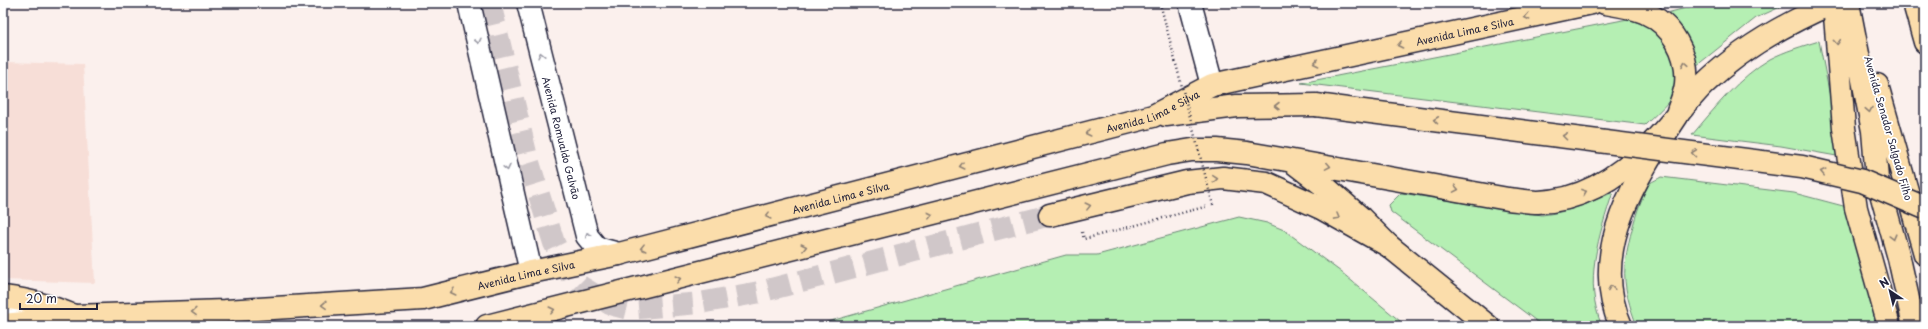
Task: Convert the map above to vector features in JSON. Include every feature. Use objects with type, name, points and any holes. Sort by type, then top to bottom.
[{"type":"main road","points":[[469,3],[531,272]]},
{"type":"main road","name":"Avenida Romualdo Galvão","points":[[528,3],[588,236],[597,248],[619,254]]},
{"type":"main road","points":[[1190,3],[1212,85]]},
{"type":"main road","name":"Avenida Lima e Silva","points":[[3,325],[57,320],[74,316],[225,311],[423,299],[531,272],[619,254],[1153,116],[1212,85],[1592,3]]},
{"type":"main road","points":[[1605,3],[1644,12],[1659,21],[1671,32],[1680,48],[1686,71],[1686,85],[1676,116],[1646,161],[1622,209],[1610,256],[1610,277],[1613,301],[1621,326]]},
{"type":"main road","points":[[487,326],[1167,154],[1192,150],[1217,150],[1290,160],[1508,199],[1538,202],[1568,197],[1596,188],[1623,169],[1652,144],[1703,86],[1747,49],[1772,33],[1833,3],[1844,128],[1856,208],[1889,326]]},
{"type":"main road","points":[[1848,3],[1872,131],[1877,179],[1914,326]]},
{"type":"main road","name":"Avenida Senador Salgado Filho","points":[[1853,3],[1925,254]]},
{"type":"main road","points":[[1914,3],[1925,42]]},
{"type":"main road","points":[[1153,116],[1238,106],[1316,105],[1802,167],[1862,181],[1925,208]]},
{"type":"main road","points":[[1290,160],[1323,185],[1361,218],[1389,246],[1488,326]]},
{"type":"main road","points":[[1050,215],[1188,182],[1223,178],[1266,183],[1321,208],[1389,246]]},
{"type":"main road","points":[[3,296],[34,301],[52,306],[74,316]]},
{"type":"main road","points":[[3,314],[57,314],[74,316]]},
{"type":"path","points":[[1093,237],[1213,204],[1160,3]]},
{"type":"shaded area","points":[[3,62],[83,64],[95,283],[3,280]]},
{"type":"green space","points":[[1704,3],[1789,3],[1756,18],[1696,66],[1667,13]]},
{"type":"green space","points":[[1628,19],[1651,28],[1658,33],[1670,49],[1677,67],[1678,85],[1673,97],[1645,125],[1301,83]]},
{"type":"green space","points":[[1819,41],[1842,157],[1781,146],[1692,135],[1728,94],[1759,66],[1770,59],[1794,49]]},
{"type":"green space","points":[[1661,177],[1794,193],[1847,207],[1882,326],[1637,326],[1626,289],[1626,258],[1630,235],[1646,190],[1650,183]]},
{"type":"green space","points":[[1613,192],[1598,242],[1593,276],[1596,309],[1602,326],[1543,326],[1391,212],[1389,205],[1401,193],[1542,215],[1561,212],[1596,200]]},
{"type":"green space","points":[[1239,217],[1267,223],[1284,230],[1341,272],[1406,326],[813,326],[1066,255],[1097,255]]},
{"type":"tunnel","points":[[490,3],[526,153],[554,243],[572,278],[580,286],[610,304],[629,309],[700,303],[760,292],[1050,215]]}]
